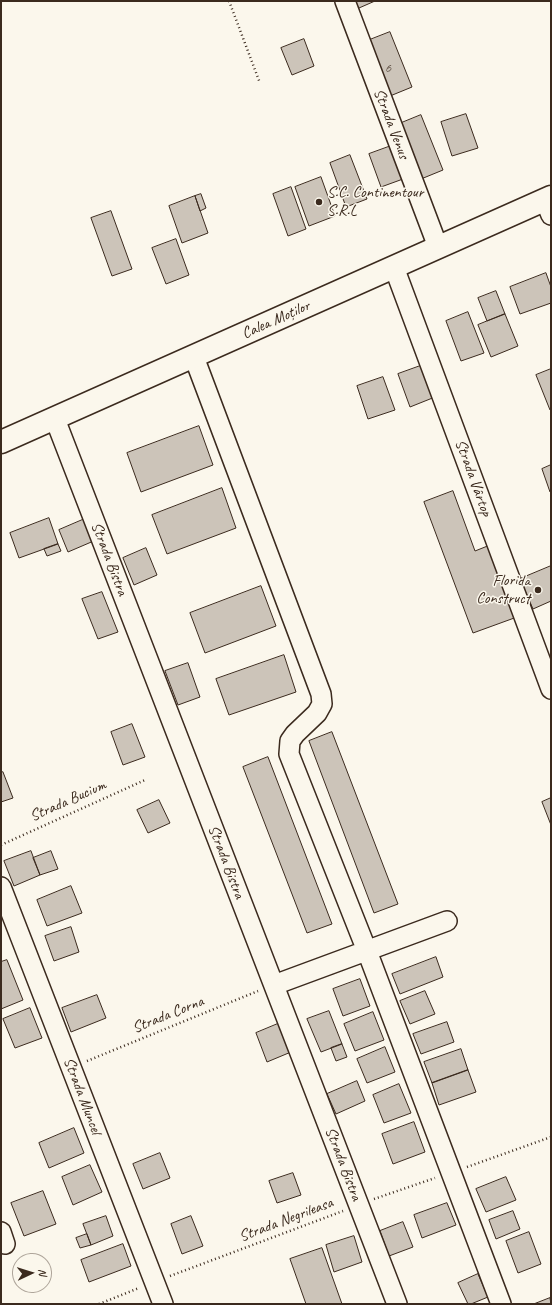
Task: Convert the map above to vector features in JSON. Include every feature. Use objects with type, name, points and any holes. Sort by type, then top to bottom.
[{"type":"main road","name":"Calea Moților","points":[[1,442],[394,267],[549,204]]},
{"type":"street","name":"Strada Venus","points":[[345,1],[438,248]]},
{"type":"street","name":"Strada Vârtop","points":[[394,267],[551,688]]},
{"type":"street","points":[[194,357],[321,694],[322,704],[317,713],[295,734],[290,741],[289,754],[367,951],[501,1304]]},
{"type":"street","name":"Strada Bistra","points":[[55,419],[397,1304]]},
{"type":"street","name":"Strada Muncel","points":[[1,887],[163,1304]]},
{"type":"street","points":[[274,985],[447,921]]},
{"type":"path","points":[[229,1],[260,83]]},
{"type":"path","name":"Strada Bucium","points":[[1,845],[144,780]]},
{"type":"path","name":"Strada Corna","points":[[71,1067],[274,985]]},
{"type":"path","name":"Strada Negrileasa","points":[[99,1304],[359,1205],[551,1137]]},
{"type":"building","points":[[356,1],[375,1],[359,8]]},
{"type":"building","points":[[390,32],[412,87],[390,96],[367,41]]},
{"type":"building","points":[[304,39],[314,66],[292,75],[281,48]]},
{"type":"building","points":[[466,114],[478,148],[452,156],[441,122]]},
{"type":"building","points":[[421,115],[443,170],[421,179],[399,124]]},
{"type":"building","points":[[391,146],[403,179],[381,187],[369,154]]},
{"type":"building","points":[[350,155],[367,199],[346,207],[330,163]]},
{"type":"building","points":[[321,177],[335,216],[309,226],[295,187]]},
{"type":"building","points":[[291,187],[306,229],[288,236],[273,194]]},
{"type":"building","points":[[201,194],[206,208],[200,211],[195,196]]},
{"type":"building","points":[[195,196],[208,233],[182,243],[169,206]]},
{"type":"building","points":[[111,211],[132,269],[112,276],[91,218]]},
{"type":"building","points":[[176,239],[189,275],[166,284],[152,248]]},
{"type":"building","points":[[546,273],[551,287],[551,303],[520,314],[510,287]]},
{"type":"building","points":[[496,291],[505,314],[487,321],[478,298]]},
{"type":"building","points":[[468,312],[484,353],[461,361],[446,321]]},
{"type":"building","points":[[505,314],[518,346],[491,357],[478,325]]},
{"type":"building","points":[[423,365],[435,397],[410,407],[398,374]]},
{"type":"building","points":[[551,369],[551,410],[550,410],[536,375]]},
{"type":"building","points":[[383,377],[395,410],[368,419],[357,386]]},
{"type":"building","points":[[199,426],[213,465],[141,492],[127,453]]},
{"type":"building","points":[[551,465],[551,491],[550,492],[542,469]]},
{"type":"building","points":[[222,488],[236,528],[167,554],[152,515]]},
{"type":"building","points":[[453,491],[475,551],[490,545],[517,617],[473,633],[424,502]]},
{"type":"building","points":[[49,518],[58,544],[19,558],[10,533]]},
{"type":"building","points":[[87,518],[96,540],[68,552],[59,530]]},
{"type":"building","points":[[58,544],[61,551],[47,556],[44,549]]},
{"type":"building","points":[[146,548],[157,575],[134,585],[123,558]]},
{"type":"building","name":"Florida Construct","points":[[551,566],[551,601],[533,609],[520,579]]},
{"type":"building","points":[[261,586],[276,626],[205,653],[190,613]]},
{"type":"building","points":[[102,592],[118,632],[98,639],[82,599]]},
{"type":"building","points":[[284,655],[296,692],[229,715],[216,679]]},
{"type":"building","points":[[188,663],[200,697],[178,705],[165,671]]},
{"type":"building","points":[[132,724],[145,757],[123,765],[111,732]]},
{"type":"building","points":[[332,732],[398,904],[374,913],[309,741]]},
{"type":"building","points":[[268,757],[332,924],[307,933],[243,767]]},
{"type":"building","points":[[3,772],[13,798],[1,802],[1,773]]},
{"type":"building","points":[[551,798],[551,825],[542,802]]},
{"type":"building","points":[[159,800],[170,823],[148,833],[137,810]]},
{"type":"building","points":[[31,851],[40,875],[14,886],[4,861]]},
{"type":"building","points":[[51,851],[58,869],[40,875],[33,858]]},
{"type":"building","points":[[71,886],[82,913],[47,926],[37,900]]},
{"type":"building","points":[[71,927],[79,952],[54,961],[45,936]]},
{"type":"building","points":[[436,957],[443,977],[400,994],[392,974]]},
{"type":"building","points":[[7,960],[23,1000],[1,1009],[1,962]]},
{"type":"building","points":[[360,979],[370,1006],[343,1016],[333,989]]},
{"type":"building","points":[[425,991],[435,1014],[410,1024],[400,1001]]},
{"type":"building","points":[[97,995],[106,1018],[71,1032],[62,1008]]},
{"type":"building","points":[[30,1008],[42,1038],[15,1048],[3,1019]]},
{"type":"building","points":[[329,1011],[342,1044],[321,1052],[307,1019]]},
{"type":"building","points":[[373,1012],[384,1040],[355,1051],[344,1024]]},
{"type":"building","points":[[447,1022],[454,1042],[421,1054],[413,1034]]},
{"type":"building","points":[[280,1023],[291,1052],[267,1062],[256,1033]]},
{"type":"building","points":[[342,1044],[347,1057],[336,1061],[331,1048]]},
{"type":"building","points":[[385,1047],[395,1072],[367,1083],[357,1059]]},
{"type":"building","points":[[461,1049],[468,1070],[432,1083],[424,1062]]},
{"type":"building","points":[[468,1070],[476,1092],[439,1105],[432,1083]]},
{"type":"building","points":[[357,1081],[365,1101],[336,1114],[327,1094]]},
{"type":"building","points":[[399,1084],[411,1113],[384,1123],[373,1095]]},
{"type":"building","points":[[414,1122],[425,1152],[393,1164],[382,1134]]},
{"type":"building","points":[[74,1128],[84,1153],[49,1168],[39,1143]]},
{"type":"building","points":[[160,1153],[170,1178],[143,1189],[133,1164]]},
{"type":"building","points":[[90,1165],[102,1192],[73,1205],[62,1177]]},
{"type":"building","points":[[293,1173],[301,1195],[277,1203],[269,1181]]},
{"type":"building","points":[[506,1177],[516,1200],[486,1212],[476,1189]]},
{"type":"building","points":[[43,1191],[56,1224],[24,1236],[11,1203]]},
{"type":"building","points":[[447,1203],[456,1225],[422,1238],[414,1215]]},
{"type":"building","points":[[513,1211],[520,1229],[496,1239],[489,1220]]},
{"type":"building","points":[[106,1216],[113,1236],[91,1245],[83,1224]]},
{"type":"building","points":[[191,1216],[203,1246],[182,1254],[171,1224]]},
{"type":"building","points":[[403,1222],[413,1247],[389,1256],[380,1231]]},
{"type":"building","points":[[529,1232],[541,1264],[518,1273],[506,1241]]},
{"type":"building","points":[[87,1234],[91,1245],[80,1248],[76,1238]]},
{"type":"building","points":[[354,1236],[362,1262],[334,1272],[326,1245]]},
{"type":"building","points":[[123,1244],[131,1266],[89,1282],[81,1260]]},
{"type":"building","points":[[322,1248],[342,1304],[306,1304],[290,1259]]},
{"type":"building","points":[[478,1274],[488,1297],[468,1304],[458,1283]]},
{"type":"building","points":[[550,1298],[551,1304],[534,1304]]},
{"type":"place","name":"S.C. Continentour S.R.L","points":[[319,202]]},
{"type":"place","name":"Florida Construct","points":[[538,590]]}]
